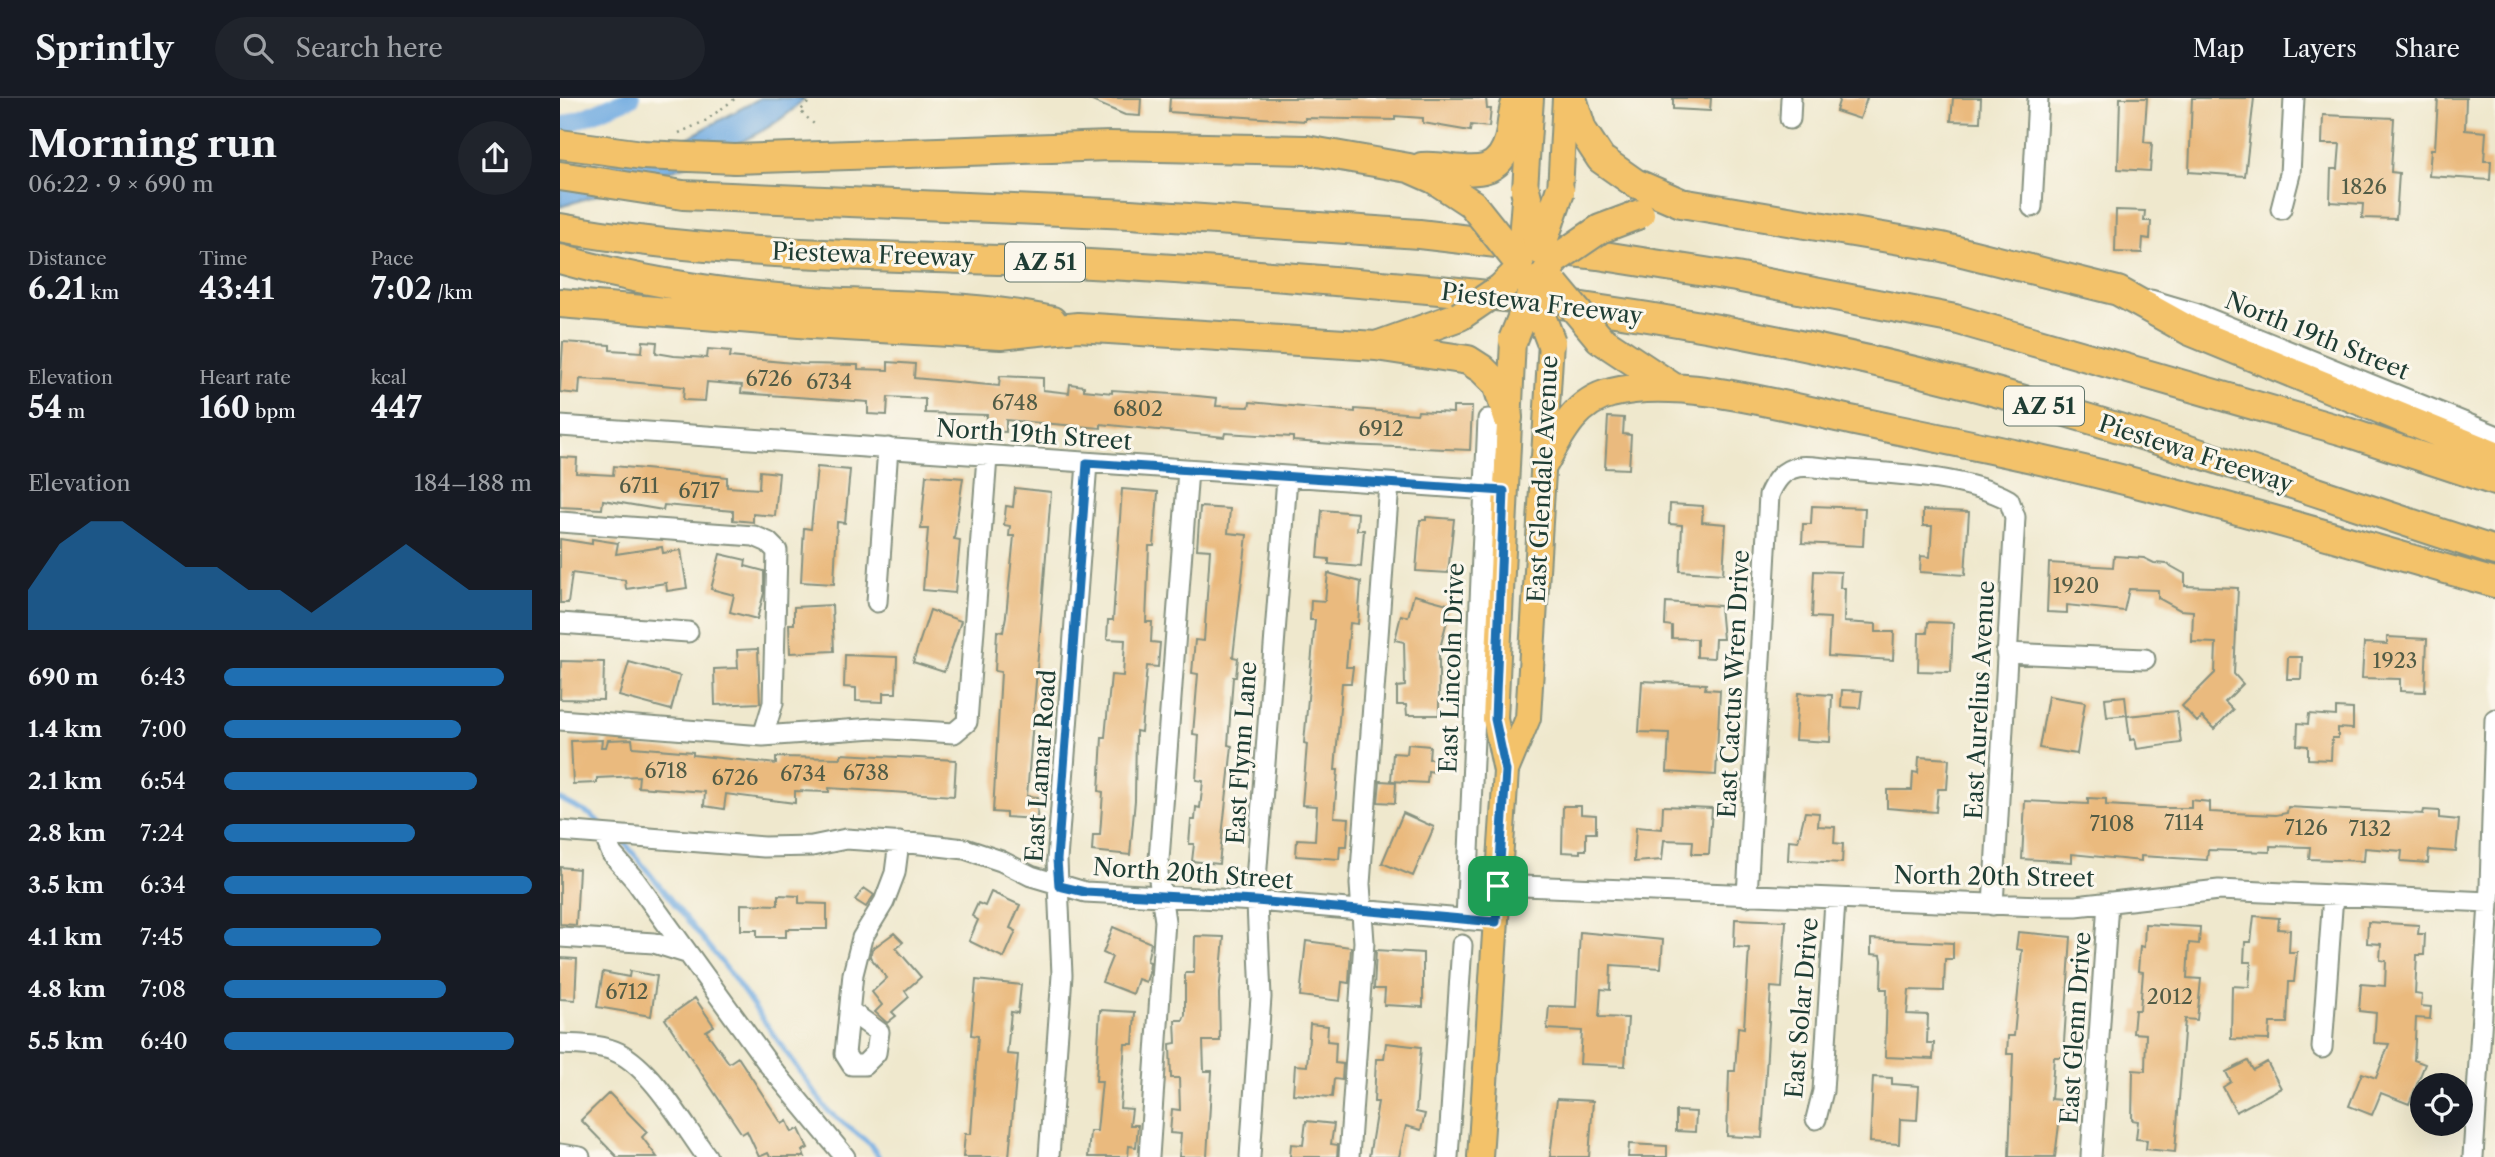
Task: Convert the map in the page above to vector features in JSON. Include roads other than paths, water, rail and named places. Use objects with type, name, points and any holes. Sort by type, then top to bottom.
[{"type":"highway","points":[[1409,168],[1437,166],[1465,172],[1494,165],[1506,149],[1513,107],[1518,98]]},
{"type":"highway","points":[[1572,98],[1582,131],[1601,159],[1635,183],[1681,203],[1942,247],[2118,291],[2190,331],[2495,456]]},
{"type":"highway","points":[[560,144],[643,155],[735,159],[1110,146],[1306,150],[1409,168],[1434,179],[1472,204],[1600,339],[1674,388]]},
{"type":"highway","name":"AZ 51","points":[[560,176],[683,195],[1117,213],[1419,234],[1598,255],[1737,276],[1955,319],[2347,432],[2495,481]]},
{"type":"highway","points":[[1525,189],[1536,270],[1551,342]]},
{"type":"highway","points":[[1513,341],[1560,191]]},
{"type":"highway","points":[[1376,346],[1460,316],[1501,288],[1536,270],[1600,229],[1681,203]]},
{"type":"highway","name":"Piestewa Freeway","points":[[560,228],[619,239],[823,255],[1063,263],[1441,291],[1722,329],[1924,374],[2066,412],[2495,551]]},
{"type":"highway","points":[[572,262],[722,290],[812,301],[1004,311],[1078,327],[1376,346],[1468,360],[1497,384],[1498,418]]},
{"type":"highway","points":[[560,303],[811,324],[1001,335],[1078,327]]},
{"type":"highway","points":[[1544,463],[1569,421],[1592,401],[1625,389],[1674,388],[1760,401],[2056,463],[2145,485],[2495,583]]},
{"type":"main road","points":[[1525,189],[1531,98]]},
{"type":"main road","points":[[1560,191],[1565,98]]},
{"type":"main road","name":"East Glendale Avenue","points":[[1480,1157],[1506,771],[1495,719],[1494,490],[1498,418],[1513,341]]},
{"type":"main road","name":"East Glendale Avenue","points":[[1506,771],[1528,718],[1551,342]]},
{"type":"street","points":[[1790,119],[1791,98]]},
{"type":"street","points":[[2032,206],[2038,98]]},
{"type":"street","points":[[2280,209],[2290,174],[2294,98]]},
{"type":"street","name":"North 19th Street","points":[[2118,291],[2194,313],[2495,435]]},
{"type":"street","name":"North 19th Street","points":[[560,426],[1287,478],[1494,490]]},
{"type":"street","points":[[877,602],[888,448]]},
{"type":"street","points":[[560,720],[763,736],[874,728],[954,733],[967,722],[987,457]]},
{"type":"street","name":"East Lamar Road","points":[[1049,1157],[1062,975],[1058,847],[1087,463]]},
{"type":"street","name":"East Cactus Wren Drive","points":[[1747,895],[1769,495],[1777,477],[1799,467],[1887,473],[1992,490],[2009,500]]},
{"type":"street","points":[[1149,1157],[1166,921],[1158,873],[1188,470]]},
{"type":"street","name":"East Flynn Lane","points":[[1250,1157],[1261,997],[1256,901],[1287,478]]},
{"type":"street","points":[[1349,1157],[1364,942],[1360,884],[1389,484]]},
{"type":"street","name":"East Lincoln Drive","points":[[1466,920],[1494,490]]},
{"type":"street","name":"East Aurelius Avenue","points":[[1993,905],[2015,517],[2009,500]]},
{"type":"street","points":[[560,522],[754,536],[768,542],[777,551],[773,703],[763,736]]},
{"type":"street","points":[[560,623],[688,632]]},
{"type":"street","points":[[2006,653],[2145,659]]},
{"type":"street","points":[[2473,1157],[2489,902],[2495,719]]},
{"type":"street","name":"North 20th Street","points":[[560,831],[764,847],[812,846],[846,838],[899,842],[965,849],[1059,886],[1085,892],[1256,901],[1496,922]]},
{"type":"street","points":[[606,836],[612,854],[635,880],[769,1065],[845,1157]]},
{"type":"street","points":[[850,1012],[853,974],[862,938],[884,902],[895,873],[899,842]]},
{"type":"street","name":"North 20th Street","points":[[1498,886],[1993,905],[2076,906],[2219,890],[2489,902]]},
{"type":"street","points":[[2322,1048],[2333,895]]},
{"type":"street","name":"East Solar Drive","points":[[1816,1119],[1823,1091],[1835,901]]},
{"type":"street","name":"East Glenn Drive","points":[[2091,1157],[2108,902]]},
{"type":"street","points":[[560,937],[654,943],[686,953]]},
{"type":"street","points":[[1448,1157],[1462,945]]},
{"type":"street","points":[[560,1044],[607,1049],[637,1063],[654,1082],[707,1157]]},
{"type":"street","points":[[560,1154],[580,1157]]},
{"type":"water","points":[[760,98],[805,98],[783,117],[755,135],[724,150],[656,176],[560,207],[560,177],[675,145]]},
{"type":"waterway","points":[[560,127],[631,98]]},
{"type":"waterway","points":[[560,799],[591,815],[606,828]]},
{"type":"waterway","points":[[625,843],[727,969],[828,1111],[870,1144],[879,1157]]}]
